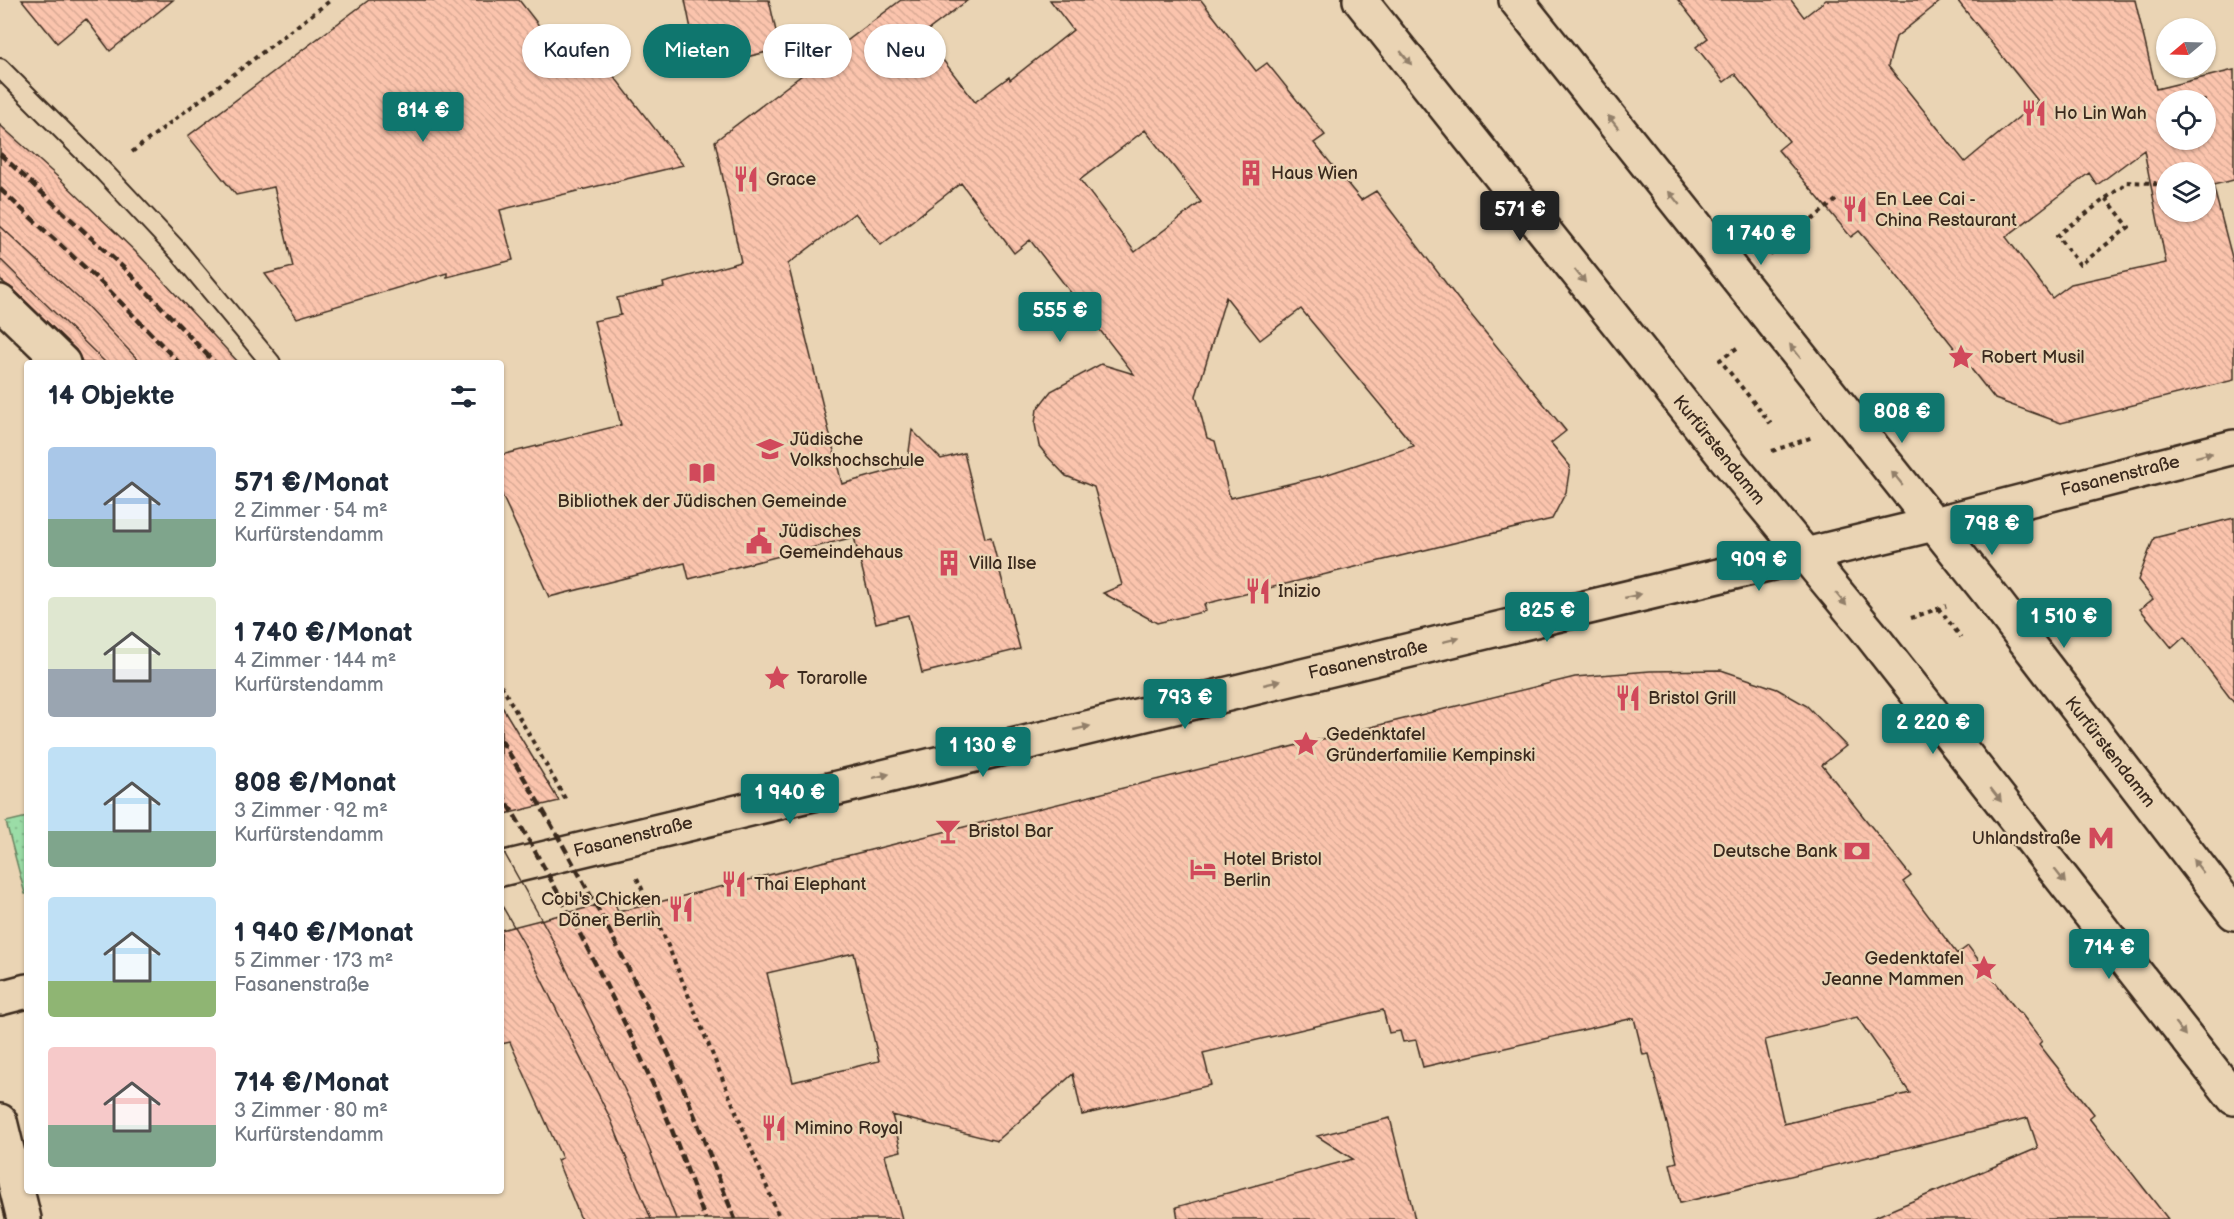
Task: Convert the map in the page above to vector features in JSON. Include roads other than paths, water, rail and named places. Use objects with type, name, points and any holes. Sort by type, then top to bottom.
[{"type":"main road","name":"Kurfürstendamm","points":[[1360,0],[1804,555],[1869,632],[2234,1098]]},
{"type":"main road","name":"Kurfürstendamm","points":[[1516,0],[1934,524],[2234,912]]},
{"type":"main road","points":[[0,302],[60,360]]},
{"type":"main road","name":"Fasanenstraße","points":[[504,868],[1934,524],[2234,447]]},
{"type":"main road","points":[[0,998],[24,992]]},
{"type":"main road","points":[[3,1141],[24,1219]]},
{"type":"lane","points":[[0,68],[105,172],[178,251],[269,360]]},
{"type":"tram line","points":[[0,226],[87,306],[138,360]]},
{"type":"tram line","points":[[0,259],[103,360]]},
{"type":"tram line","points":[[504,852],[549,933],[633,1107],[676,1219]]},
{"type":"tram line","points":[[504,909],[524,944],[611,1120],[651,1219]]},
{"type":"railway","points":[[0,154],[126,270],[212,360]]},
{"type":"railway","points":[[0,189],[107,288],[176,360]]},
{"type":"railway","points":[[504,745],[575,867],[643,998],[683,1087],[735,1219]]},
{"type":"railway","points":[[504,797],[544,866],[622,1018],[664,1111],[705,1219]]},
{"type":"place","name":"Ho Lin Wah","points":[[2034,113]]},
{"type":"place","name":"Haus Wien","points":[[1251,173]]},
{"type":"place","name":"Grace","points":[[746,179]]},
{"type":"place","name":"En Lee Cai - China Restaurant","points":[[1855,209]]},
{"type":"place","name":"Robert Musil","points":[[1961,357]]},
{"type":"place","name":"Jüdische Volkshochschule","points":[[770,449]]},
{"type":"place","name":"Bibliothek der Jüdischen Gemeinde","points":[[702,473]]},
{"type":"place","name":"Jüdisches Gemeindehaus","points":[[759,541]]},
{"type":"place","name":"Villa Ilse","points":[[949,563]]},
{"type":"place","name":"Inizio","points":[[1258,591]]},
{"type":"place","name":"Torarolle","points":[[777,678]]},
{"type":"place","name":"Bristol Grill","points":[[1628,698]]},
{"type":"place","name":"Gedenktafel Gründerfamilie Kempinski","points":[[1306,744]]},
{"type":"place","name":"Bristol Bar","points":[[948,831]]},
{"type":"place","name":"Uhlandstraße","points":[[2101,838]]},
{"type":"place","name":"Deutsche Bank","points":[[1857,851]]},
{"type":"place","name":"Hotel Bristol Berlin","points":[[1203,869]]},
{"type":"place","name":"Thai Elephant","points":[[734,884]]},
{"type":"place","name":"Cobi's Chicken Döner Berlin","points":[[681,909]]},
{"type":"place","name":"Gedenktafel Jeanne Mammen","points":[[1984,968]]},
{"type":"place","name":"Mimino Royal","points":[[774,1128]]}]
